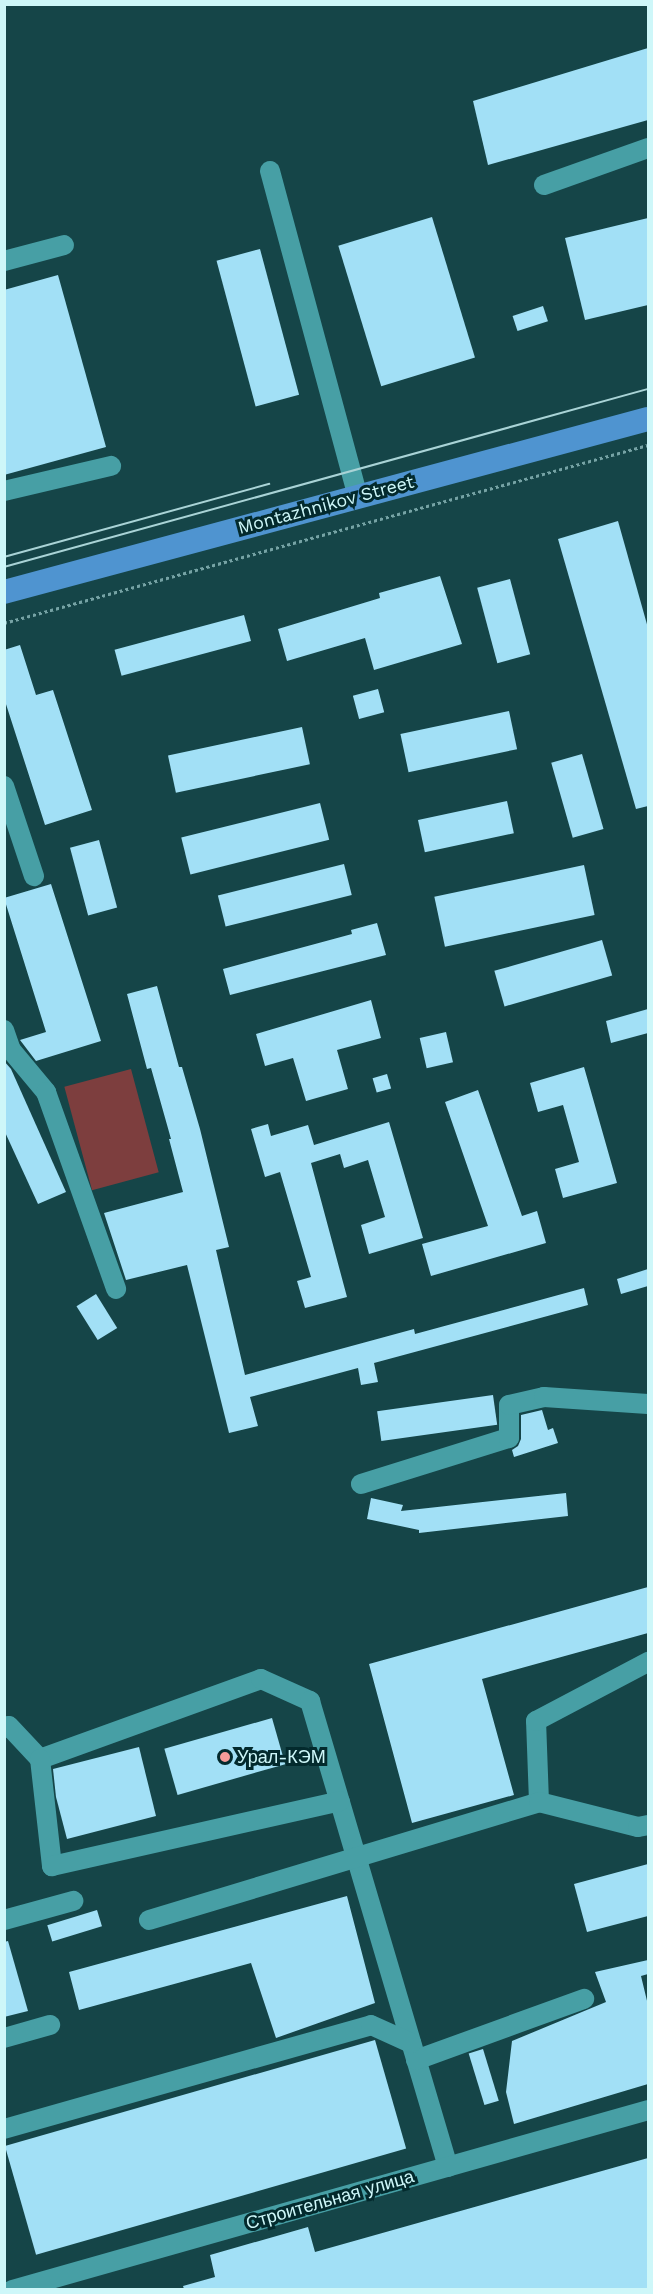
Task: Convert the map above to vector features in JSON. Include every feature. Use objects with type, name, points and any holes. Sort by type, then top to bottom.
[{"type":"main road","name":"Montazhnikov Street","points":[[4,592],[648,419]]},
{"type":"street","points":[[544,185],[648,148]]},
{"type":"street","points":[[270,171],[358,497]]},
{"type":"street","points":[[4,261],[64,245]]},
{"type":"street","points":[[4,490],[111,466]]},
{"type":"street","points":[[4,786],[34,876]]},
{"type":"street","points":[[4,1030],[11,1050],[46,1092],[116,1289]]},
{"type":"street","points":[[361,1484],[509,1438],[509,1405],[544,1397],[648,1404]]},
{"type":"street","points":[[540,1802],[536,1721],[648,1662]]},
{"type":"street","points":[[40,1759],[261,1679],[310,1701],[448,2167]]},
{"type":"street","points":[[4,1728],[9,1726],[40,1759],[52,1866],[340,1801]]},
{"type":"street","points":[[149,1920],[540,1802],[638,1827],[648,1825]]},
{"type":"street","points":[[4,1920],[73,1901]]},
{"type":"street","points":[[4,2129],[371,2025],[414,2051],[584,1999]]},
{"type":"street","points":[[4,2038],[50,2025]]},
{"type":"street","name":"Строительная улица","points":[[12,2289],[648,2110]]},
{"type":"path","points":[[4,623],[648,445]]},
{"type":"shaded area","points":[[131,1069],[159,1172],[92,1190],[64,1087]]},
{"type":"building","points":[[648,48],[648,120],[488,165],[473,101]]},
{"type":"building","points":[[432,217],[475,358],[381,386],[338,246]]},
{"type":"building","points":[[648,218],[648,305],[585,320],[565,238]]},
{"type":"building","points":[[260,249],[299,395],[256,407],[217,261]]},
{"type":"building","points":[[58,275],[106,447],[4,475],[4,290]]},
{"type":"building","points":[[543,306],[548,321],[518,331],[513,316]]},
{"type":"building","points":[[618,521],[648,628],[648,806],[636,809],[558,539]]},
{"type":"building","points":[[440,576],[462,644],[374,670],[365,638],[287,661],[278,629],[380,598],[379,593]]},
{"type":"building","points":[[510,579],[530,654],[497,663],[477,588]]},
{"type":"building","points":[[244,615],[251,641],[122,676],[115,650]]},
{"type":"building","points":[[20,645],[36,695],[53,690],[92,810],[45,825],[4,698],[4,650]]},
{"type":"building","points":[[378,689],[384,712],[359,719],[353,696]]},
{"type":"building","points":[[509,711],[517,749],[409,772],[400,734]]},
{"type":"building","points":[[302,727],[310,764],[176,793],[168,755]]},
{"type":"building","points":[[582,754],[603,829],[573,838],[551,763]]},
{"type":"building","points":[[507,801],[514,833],[425,852],[418,820]]},
{"type":"building","points":[[320,803],[329,840],[190,874],[181,838]]},
{"type":"building","points":[[99,840],[117,908],[88,915],[70,848]]},
{"type":"building","points":[[344,864],[352,895],[226,926],[218,895]]},
{"type":"building","points":[[584,865],[595,915],[445,947],[434,897]]},
{"type":"building","points":[[51,884],[101,1041],[36,1061],[20,1040],[46,1032],[4,898]]},
{"type":"building","points":[[377,923],[386,955],[230,995],[223,969],[352,934],[351,930]]},
{"type":"building","points":[[602,940],[612,976],[505,1006],[494,971]]},
{"type":"building","points":[[157,986],[179,1067],[182,1067],[200,1129],[229,1247],[216,1250],[245,1375],[414,1329],[415,1334],[584,1288],[588,1305],[374,1363],[378,1382],[361,1385],[358,1368],[250,1397],[258,1426],[229,1433],[187,1265],[126,1280],[104,1213],[183,1192],[151,1068],[147,1069],[127,994]]},
{"type":"building","points":[[371,1000],[381,1038],[337,1050],[348,1089],[306,1101],[293,1058],[265,1066],[256,1034]]},
{"type":"building","points":[[648,1009],[648,1033],[611,1043],[606,1021]]},
{"type":"building","points":[[446,1032],[453,1062],[427,1068],[420,1038]]},
{"type":"building","points":[[4,1061],[11,1069],[66,1192],[38,1204],[4,1130]]},
{"type":"building","points":[[584,1067],[617,1183],[563,1198],[555,1169],[579,1162],[563,1105],[538,1112],[530,1083]]},
{"type":"building","points":[[387,1074],[391,1088],[377,1093],[373,1078]]},
{"type":"building","points":[[478,1090],[522,1216],[537,1211],[546,1243],[431,1276],[422,1244],[488,1226],[445,1102]]},
{"type":"building","points":[[389,1122],[423,1238],[369,1254],[361,1225],[385,1217],[368,1160],[344,1168],[340,1154],[311,1163],[347,1297],[305,1308],[297,1281],[311,1277],[280,1172],[265,1177],[251,1129],[268,1124],[271,1136],[308,1125],[314,1145]]},
{"type":"building","points":[[648,1269],[648,1286],[621,1294],[617,1279]]},
{"type":"building","points":[[96,1294],[117,1328],[98,1340],[76,1306]]},
{"type":"building","points":[[493,1395],[497,1425],[381,1441],[377,1411]]},
{"type":"building","points":[[542,1410],[548,1430],[553,1428],[558,1443],[514,1457],[512,1450],[518,1446],[521,1439],[521,1415]]},
{"type":"building","points":[[566,1493],[568,1516],[419,1533],[419,1530],[367,1519],[371,1498],[403,1505],[401,1511]]},
{"type":"building","points":[[648,1587],[648,1633],[482,1679],[514,1795],[412,1823],[369,1664]]},
{"type":"building","name":"Урал-КЭМ","points":[[272,1718],[285,1764],[178,1795],[164,1749]]},
{"type":"building","points":[[139,1747],[156,1816],[67,1839],[56,1797],[53,1769]]},
{"type":"building","points":[[648,1864],[648,1916],[587,1932],[574,1884]]},
{"type":"building","points":[[347,1896],[375,2003],[276,2038],[251,1963],[79,2010],[69,1972]]},
{"type":"building","points":[[97,1910],[102,1926],[52,1941],[47,1925]]},
{"type":"building","points":[[8,1941],[28,2011],[4,2017],[4,1942]]},
{"type":"building","points":[[648,1960],[648,1974],[641,1976],[648,2005],[648,2084],[514,2124],[506,2092],[512,2041],[606,2002],[595,1972]]},
{"type":"building","points":[[375,2040],[406,2149],[36,2255],[5,2146]]},
{"type":"building","points":[[483,2049],[499,2101],[484,2105],[469,2053]]},
{"type":"building","points":[[648,2158],[648,2289],[184,2289],[183,2286],[215,2277],[210,2255],[308,2227],[315,2252]]},
{"type":"tram line","points":[[4,567],[648,389]]},
{"type":"tram line","points":[[4,557],[269,484]]},
{"type":"place","name":"Урал-КЭМ","points":[[225,1757]]}]
